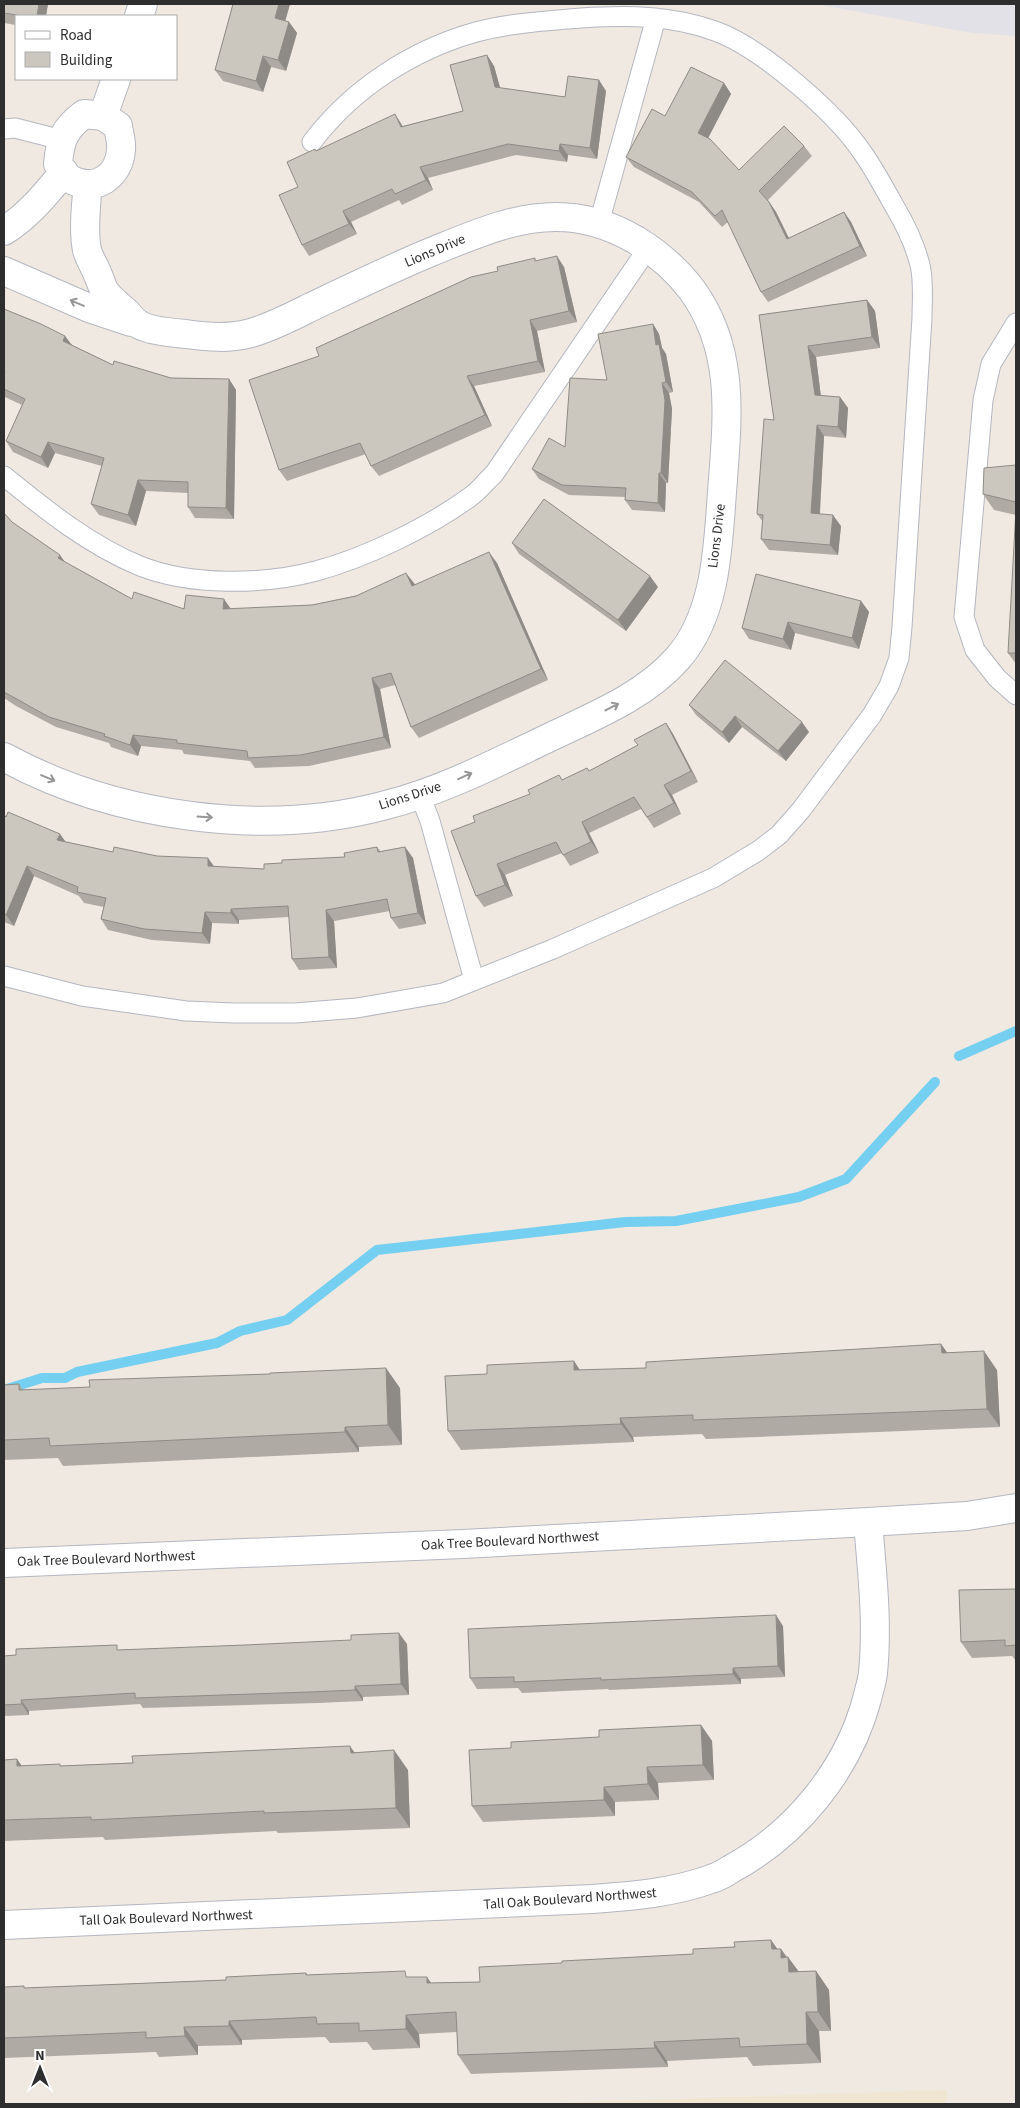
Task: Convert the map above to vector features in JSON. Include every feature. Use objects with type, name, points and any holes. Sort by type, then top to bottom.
[{"type":"street","points":[[103,116],[116,80]]},
{"type":"street","points":[[84,114],[103,116],[118,126],[122,150],[115,170],[101,183],[76,178],[58,164],[62,140],[71,124],[84,114]]},
{"type":"street","points":[[4,231],[16,224],[44,197],[76,178]]},
{"type":"street","points":[[76,178],[87,249],[106,293],[140,325]]},
{"type":"street","name":"Lions Drive","points":[[4,271],[89,308],[140,325],[175,333],[215,338],[245,335],[274,325],[482,230],[522,221],[558,217],[599,223],[626,234],[648,248],[669,264],[689,286],[704,309],[716,335],[724,365],[728,398],[717,554],[707,600],[695,632],[678,658],[651,683],[618,704],[515,754],[420,795],[383,806],[345,814],[295,820],[249,821],[194,817],[133,804],[68,787],[4,757]]},
{"type":"street","name":"Oak Tree Boulevard Northwest","points":[[4,1563],[464,1544],[967,1516],[1016,1508]]},
{"type":"street","name":"Tall Oak Boulevard Northwest","points":[[4,1925],[592,1899],[663,1893],[713,1879],[752,1858],[789,1828],[833,1774],[847,1751],[861,1721],[873,1675],[875,1609],[868,1522]]},
{"type":"lane","points":[[4,976],[82,996],[186,1010],[234,1013],[296,1013],[357,1008],[443,993],[713,878],[758,850],[779,835],[801,810],[872,715],[889,686],[899,658],[902,627],[922,318],[921,267],[914,245],[882,183],[861,150],[810,96],[778,69],[748,48],[717,31],[686,21],[630,16],[519,24],[476,32],[439,45],[405,61],[371,84],[329,119],[312,142]]},
{"type":"lane","points":[[599,223],[656,18]]},
{"type":"lane","points":[[4,129],[15,128],[62,140]]},
{"type":"lane","points":[[4,476],[44,508],[112,552],[141,566],[172,575],[202,579],[244,580],[278,578],[324,568],[396,540],[435,519],[471,496],[494,474],[516,445],[532,416],[648,248]]},
{"type":"lane","points":[[1016,323],[1006,336],[991,364],[983,400],[964,617],[975,650],[998,678],[1016,695]]},
{"type":"lane","points":[[420,795],[430,821],[474,980]]},
{"type":"shaded area","points":[[816,4],[1016,4],[1016,36],[972,33]]},
{"type":"shaded area","points":[[947,2090],[946,2104],[523,2104]]},
{"type":"building","points":[[4,4],[39,4],[37,15],[4,13]]},
{"type":"building","points":[[233,4],[279,4],[275,18],[289,22],[278,60],[263,56],[256,81],[215,70]]},
{"type":"building","points":[[487,55],[495,87],[565,97],[568,76],[599,80],[590,148],[560,144],[559,151],[508,144],[420,167],[426,180],[395,194],[392,189],[343,211],[349,224],[302,245],[279,195],[298,187],[287,162],[315,149],[316,151],[395,114],[401,127],[463,111],[450,65]]},
{"type":"building","points":[[691,67],[724,83],[698,133],[710,139],[739,170],[784,126],[804,146],[759,191],[769,202],[787,239],[844,212],[860,246],[761,292],[722,210],[715,216],[692,192],[626,157],[652,109],[665,116]]},
{"type":"building","points":[[557,256],[569,311],[530,320],[538,361],[467,376],[485,415],[371,466],[360,443],[279,470],[249,380],[319,356],[316,348],[471,277],[498,271],[497,267],[535,258],[535,261]]},
{"type":"building","points":[[867,300],[872,337],[808,346],[815,395],[840,397],[838,427],[817,425],[811,513],[833,515],[830,545],[761,539],[763,515],[757,514],[764,419],[774,420],[759,315]]},
{"type":"building","points":[[4,309],[65,336],[63,341],[113,365],[114,361],[171,378],[229,379],[226,508],[188,507],[188,482],[138,480],[128,515],[91,504],[104,458],[48,442],[41,457],[6,441],[25,399],[4,389]]},
{"type":"building","points":[[653,324],[656,345],[659,344],[666,382],[662,383],[665,400],[658,503],[625,500],[626,488],[562,485],[532,469],[549,438],[565,447],[570,378],[607,380],[598,334]]},
{"type":"building","points":[[1016,465],[1016,502],[983,494],[984,468]]},
{"type":"building","points":[[544,499],[650,576],[618,620],[512,543]]},
{"type":"building","points":[[1016,509],[1016,653],[1008,653]]},
{"type":"building","points":[[4,513],[12,522],[60,555],[58,558],[132,599],[134,592],[184,609],[186,595],[224,599],[223,609],[312,605],[356,596],[406,573],[412,586],[489,552],[541,669],[411,727],[391,673],[372,678],[384,737],[301,755],[248,758],[247,751],[177,743],[177,740],[133,735],[130,745],[104,736],[105,734],[49,717],[4,692]]},
{"type":"building","points":[[756,574],[861,601],[852,638],[788,622],[783,639],[742,628]]},
{"type":"building","points":[[725,660],[802,722],[778,751],[735,716],[722,732],[689,705]]},
{"type":"building","points":[[666,723],[691,771],[664,785],[674,803],[647,817],[634,797],[582,822],[591,842],[563,855],[556,842],[497,864],[505,885],[476,896],[451,831],[475,822],[473,816],[530,794],[528,790],[559,775],[562,780],[587,768],[589,771],[638,745],[634,740]]},
{"type":"building","points":[[8,812],[60,834],[57,840],[113,852],[114,847],[157,856],[208,858],[208,866],[264,869],[264,864],[282,863],[282,860],[345,857],[344,853],[377,847],[378,852],[405,847],[418,913],[391,918],[387,899],[326,910],[329,957],[292,959],[288,906],[231,909],[231,913],[205,912],[202,933],[144,929],[101,919],[106,898],[77,892],[78,887],[27,866],[6,915],[4,914],[4,815],[6,817]]},
{"type":"building","points":[[941,1344],[942,1353],[984,1351],[987,1409],[693,1420],[693,1415],[620,1418],[621,1424],[448,1431],[445,1376],[487,1374],[487,1365],[574,1361],[574,1370],[646,1368],[646,1362]]},
{"type":"building","points":[[386,1368],[388,1425],[345,1427],[345,1432],[50,1446],[49,1438],[4,1440],[4,1385],[19,1384],[19,1390],[90,1387],[89,1380]]},
{"type":"building","points":[[1016,1589],[1016,1645],[1005,1646],[1005,1640],[961,1642],[959,1590]]},
{"type":"building","points":[[776,1615],[778,1666],[733,1668],[733,1674],[601,1680],[601,1678],[514,1682],[514,1677],[470,1678],[468,1629]]},
{"type":"building","points":[[399,1633],[401,1684],[355,1686],[355,1690],[135,1698],[135,1693],[21,1700],[22,1704],[4,1705],[4,1656],[16,1655],[16,1649],[117,1645],[117,1650],[245,1645],[351,1640],[351,1635]]},
{"type":"building","points":[[701,1725],[703,1765],[647,1767],[648,1784],[604,1787],[604,1800],[472,1806],[469,1750],[511,1748],[511,1742],[599,1737],[599,1730]]},
{"type":"building","points":[[350,1746],[351,1753],[394,1750],[396,1808],[264,1813],[264,1811],[91,1820],[91,1817],[4,1820],[4,1760],[17,1759],[17,1766],[60,1764],[60,1766],[133,1763],[132,1756]]},
{"type":"building","points":[[771,1940],[772,1949],[781,1949],[781,1958],[788,1957],[789,1972],[816,1971],[818,2012],[806,2012],[807,2044],[740,2047],[739,2038],[654,2042],[655,2048],[458,2055],[456,2012],[406,2015],[406,2029],[359,2031],[359,2023],[317,2024],[316,2017],[229,2021],[229,2026],[184,2027],[185,2036],[146,2038],[146,2032],[4,2038],[4,1987],[24,1986],[24,1988],[226,1980],[226,1977],[306,1973],[306,1975],[405,1971],[406,1977],[427,1977],[427,1983],[480,1982],[479,1967],[693,1954],[693,1949],[735,1947],[734,1942]]},
{"type":"waterway","points":[[959,1056],[1016,1031]]},
{"type":"waterway","points":[[4,1390],[42,1378],[65,1378],[77,1372],[217,1343],[240,1331],[287,1320],[377,1250],[625,1222],[676,1221],[799,1197],[846,1179],[935,1082]]}]
